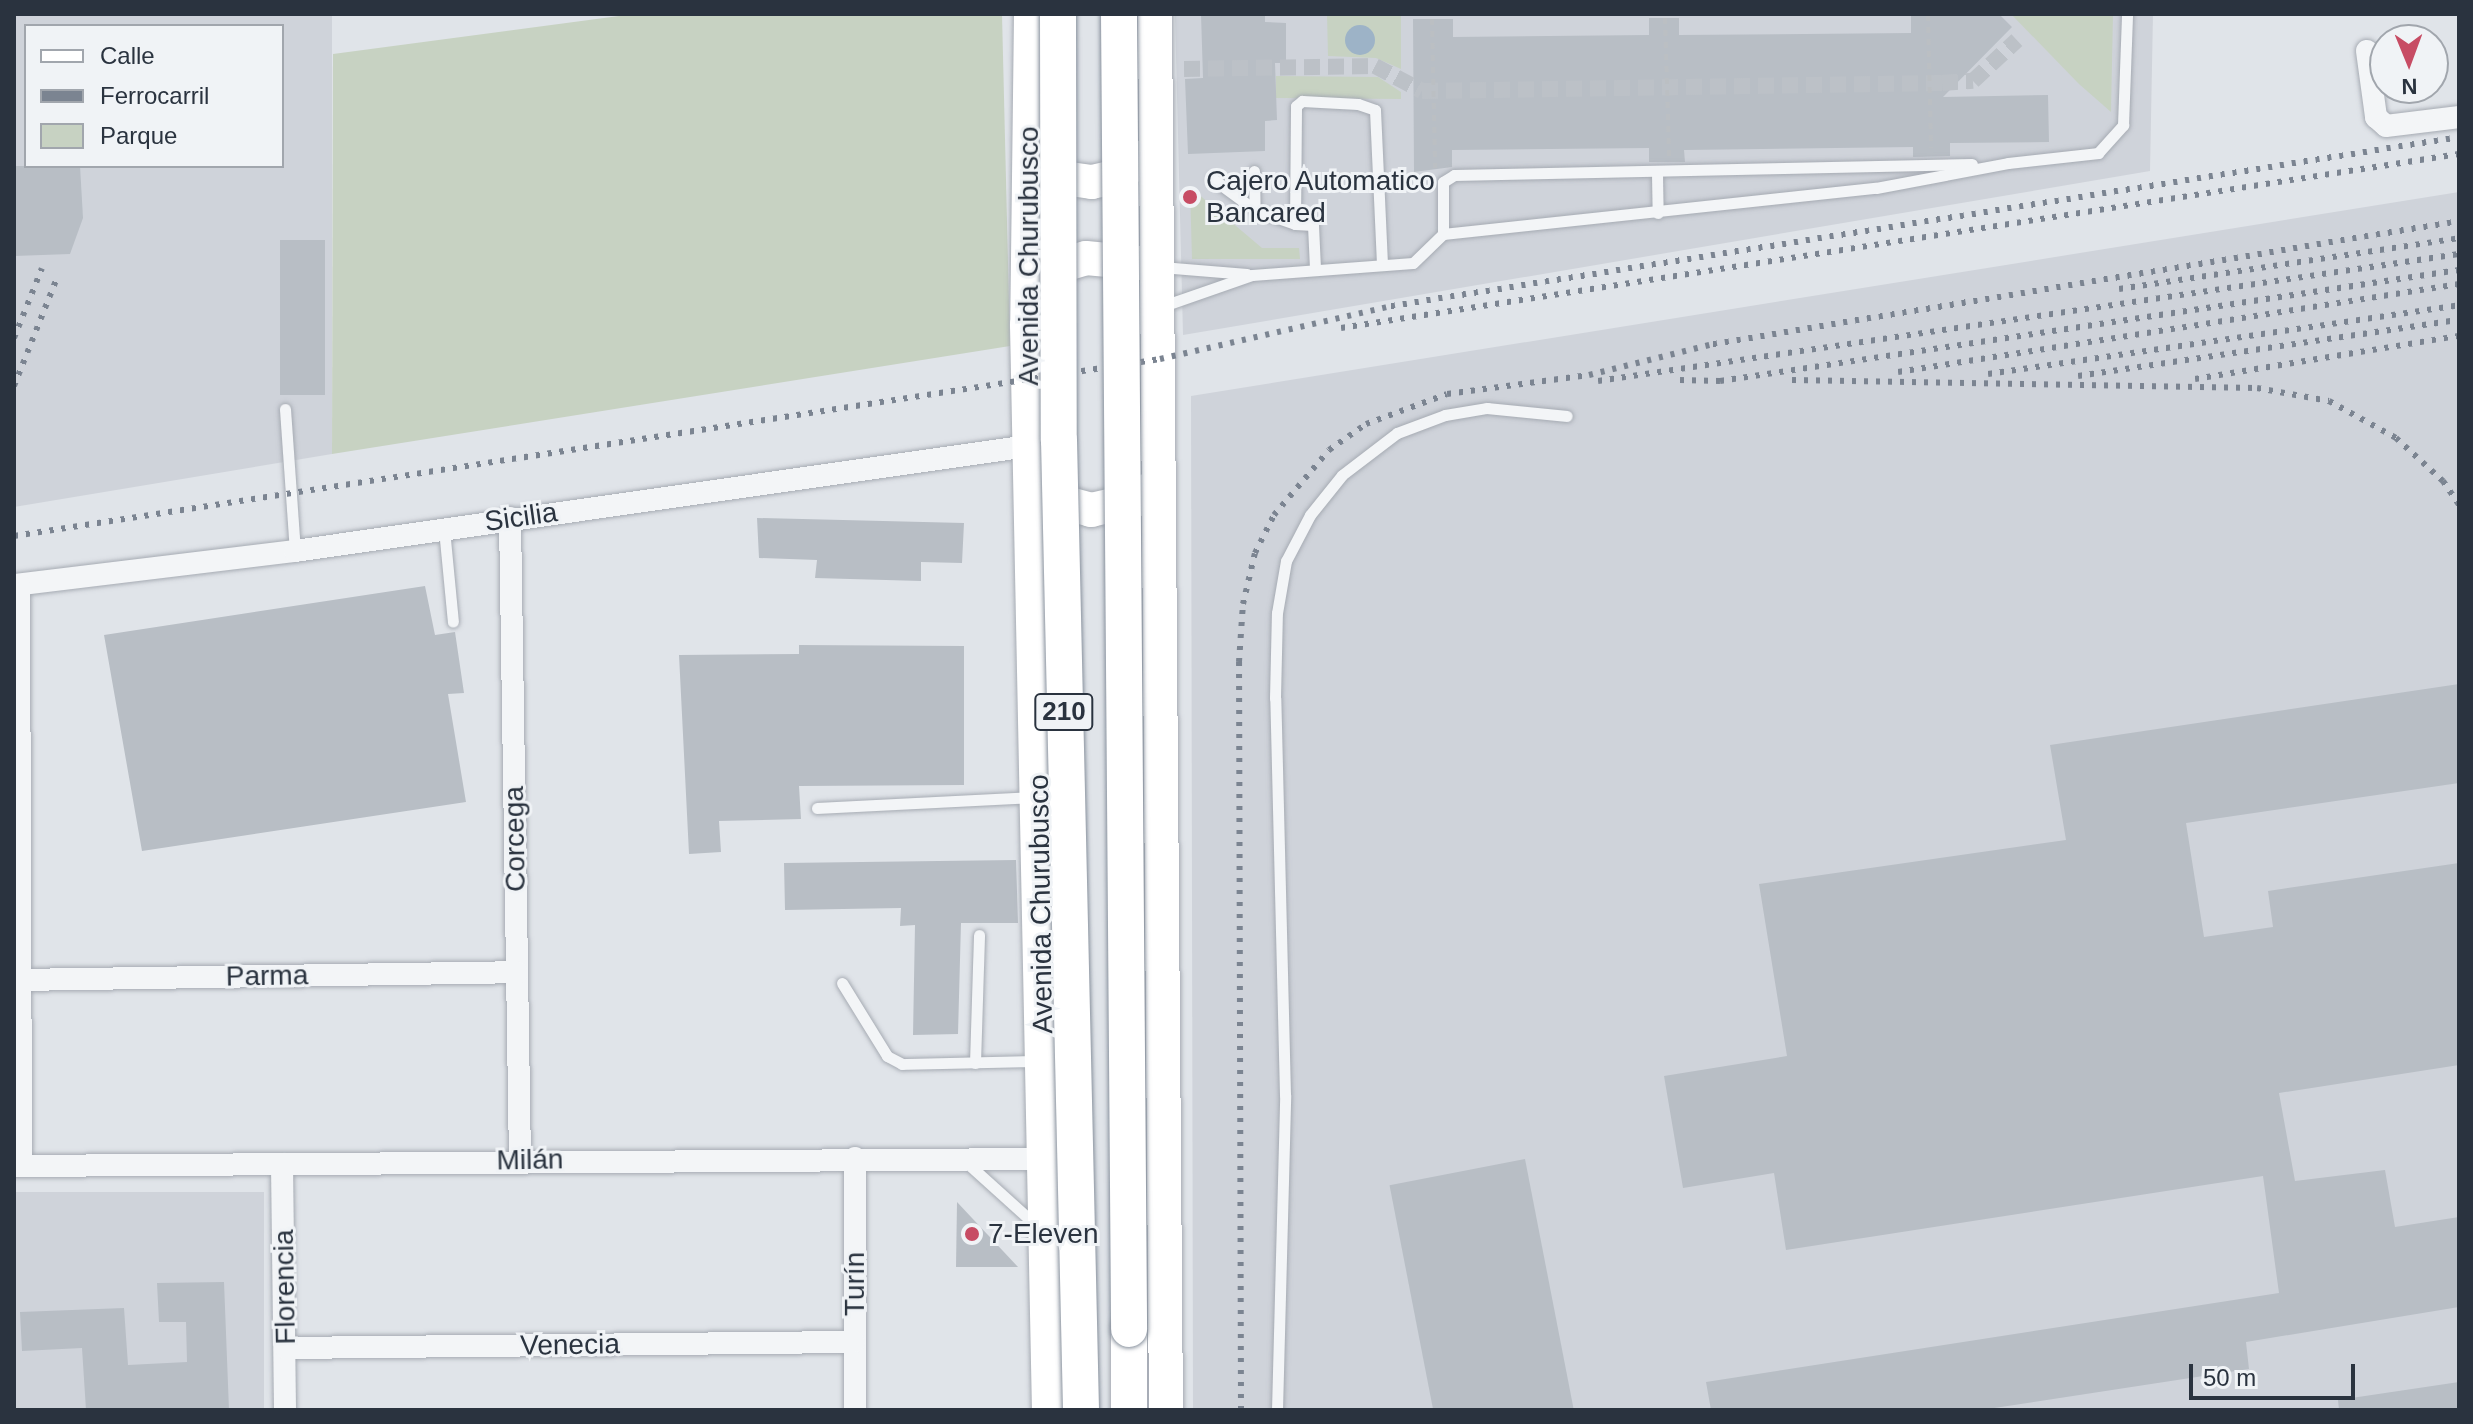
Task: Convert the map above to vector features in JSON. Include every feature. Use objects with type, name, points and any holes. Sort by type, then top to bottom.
[{"type":"highway","name":"Avenida Churubusco","points":[[1058,14],[1059,440],[1081,1410]]},
{"type":"highway","name":"210","points":[[1119,14],[1129,1410]]},
{"type":"main road","name":"Avenida Churubusco","points":[[1031,14],[1027,278],[1029,457],[1049,1237],[1049,1410]]},
{"type":"main road","points":[[1155,14],[1157,308],[1162,464],[1166,1410]]},
{"type":"main road","points":[[1030,147],[1043,165],[1063,178],[1092,182],[1119,176],[1156,139]]},
{"type":"main road","points":[[1027,278],[1045,267],[1086,258],[1157,266]]},
{"type":"main road","points":[[1029,457],[1069,504],[1091,510],[1135,500],[1162,464]]},
{"type":"street","points":[[2367,51],[2376,117],[2386,126],[2459,117]]},
{"type":"street","name":"Sicilia","points":[[16,585],[295,551],[510,518],[1029,457]]},
{"type":"street","name":"Corcega","points":[[510,518],[520,1160]]},
{"type":"street","points":[[16,585],[17,1166]]},
{"type":"street","name":"Parma","points":[[18,980],[517,972]]},
{"type":"street","name":"Milán","points":[[17,1166],[960,1157],[1047,1159]]},
{"type":"street","name":"Turín","points":[[855,1158],[855,1410]]},
{"type":"street","name":"Florencia","points":[[282,1164],[285,1410]]},
{"type":"street","name":"Venecia","points":[[286,1348],[854,1342]]},
{"type":"lane","points":[[1157,266],[1252,275],[1413,263],[1443,234],[1876,188],[2008,163],[2098,153],[2118,135],[2126,103],[2127,14]]},
{"type":"lane","points":[[1295,224],[1296,106],[1302,101],[1369,105],[1378,120],[1382,265]]},
{"type":"lane","points":[[1443,234],[1446,177],[2008,163]]},
{"type":"lane","points":[[1254,171],[1255,210]]},
{"type":"lane","points":[[1657,174],[1658,213]]},
{"type":"lane","points":[[1213,179],[1255,210],[1295,224],[1313,225],[1315,268]]},
{"type":"lane","points":[[1157,308],[1252,275]]},
{"type":"lane","points":[[1277,1410],[1285,1095],[1275,698],[1277,613],[1286,561],[1310,515],[1342,475],[1397,433],[1445,415],[1487,408],[1567,416]]},
{"type":"lane","points":[[285,409],[295,551]]},
{"type":"lane","points":[[444,528],[453,622]]},
{"type":"lane","points":[[817,808],[1039,797]]},
{"type":"lane","points":[[975,1063],[979,935]]},
{"type":"lane","points":[[842,983],[887,1056],[902,1064],[1045,1061]]},
{"type":"lane","points":[[960,1157],[1049,1237]]},
{"type":"path","points":[[1928,15],[1932,164]]},
{"type":"path","points":[[1665,18],[1669,166]]},
{"type":"path","points":[[1432,19],[1435,172]]},
{"type":"shaded area","points":[[14,14],[332,14],[332,454],[14,507]]},
{"type":"shaded area","points":[[1175,14],[2153,14],[2150,171],[1183,335]]},
{"type":"shaded area","points":[[2459,192],[2459,1410],[1193,1410],[1191,396]]},
{"type":"shaded area","points":[[14,1192],[264,1192],[264,1410],[14,1410]]},
{"type":"green space","points":[[634,14],[1002,14],[1010,346],[332,454],[333,54]]},
{"type":"green space","points":[[1327,14],[1401,14],[1401,69],[1376,58],[1328,56]]},
{"type":"green space","points":[[2011,14],[2113,14],[2111,112],[2079,84]]},
{"type":"green space","points":[[1276,76],[1378,77],[1401,92],[1401,99],[1276,98]]},
{"type":"green space","points":[[1190,187],[1262,248],[1299,248],[1300,259],[1192,259]]},
{"type":"water","points":[[1360,25],[1371,29],[1375,40],[1371,51],[1360,55],[1349,51],[1345,40],[1349,29]]},
{"type":"building","points":[[1201,14],[1265,14],[1265,22],[1286,23],[1286,63],[1275,63],[1277,120],[1265,121],[1265,151],[1188,154],[1185,79],[1203,78]]},
{"type":"building","points":[[1999,14],[2012,27],[1943,97],[2048,95],[2049,142],[1950,143],[1950,156],[1913,157],[1913,147],[1684,150],[1685,162],[1649,162],[1649,148],[1452,150],[1452,167],[1414,172],[1413,19],[1453,19],[1453,37],[1649,35],[1649,18],[1679,18],[1679,35],[1911,33],[1911,15]]},
{"type":"building","points":[[14,166],[80,168],[83,218],[70,254],[14,256]]},
{"type":"building","points":[[280,240],[325,240],[325,395],[280,395]]},
{"type":"building","points":[[757,518],[964,523],[962,563],[921,562],[921,581],[815,578],[817,560],[759,558]]},
{"type":"building","points":[[425,586],[435,635],[455,632],[464,693],[448,694],[466,802],[142,851],[104,635]]},
{"type":"building","points":[[799,645],[964,646],[964,785],[799,786],[801,819],[719,821],[721,852],[689,854],[679,655],[799,654]]},
{"type":"building","points":[[2459,684],[2459,783],[2186,823],[2204,937],[2273,927],[2268,891],[2459,863],[2459,1065],[2279,1093],[2295,1181],[2385,1170],[2395,1227],[2459,1217],[2459,1307],[2246,1342],[2249,1369],[1981,1410],[1711,1410],[1706,1382],[2279,1293],[2263,1176],[1786,1250],[1774,1173],[1683,1188],[1664,1076],[1787,1056],[1759,884],[2066,840],[2050,745]]},
{"type":"building","points":[[1016,860],[1018,923],[961,923],[958,1034],[913,1035],[915,925],[900,926],[901,908],[785,910],[784,863]]},
{"type":"building","points":[[1525,1159],[1574,1409],[1433,1410],[1390,1185]]},
{"type":"building","name":"7-Eleven","points":[[957,1202],[1018,1267],[956,1267]]},
{"type":"building","points":[[224,1282],[229,1410],[86,1410],[82,1348],[22,1351],[20,1312],[124,1308],[128,1365],[187,1362],[186,1322],[159,1322],[157,1283]]},
{"type":"building","points":[[2459,1382],[2459,1410],[2339,1410],[2338,1400]]},
{"type":"tunnel","points":[[1184,69],[1375,66],[1422,91],[1942,83],[1973,81],[2017,40]]},
{"type":"railway","points":[[14,536],[1160,359],[1391,306],[2459,137]]},
{"type":"railway","points":[[1341,328],[2459,154]]},
{"type":"railway","points":[[1241,1410],[1239,662],[1243,604],[1255,553],[1274,515],[1329,450],[1366,424],[1447,394],[1589,375],[1713,344],[2459,221]]},
{"type":"railway","points":[[2119,289],[2459,238]]},
{"type":"railway","points":[[1598,381],[2459,254]]},
{"type":"railway","points":[[14,338],[42,268]]},
{"type":"railway","points":[[1680,380],[1720,381],[2459,270]]},
{"type":"railway","points":[[14,386],[57,278]]},
{"type":"railway","points":[[1898,372],[2459,284]]},
{"type":"railway","points":[[1988,374],[2459,305]]},
{"type":"railway","points":[[2078,376],[2459,320]]},
{"type":"railway","points":[[2195,379],[2459,336]]},
{"type":"railway","points":[[1792,380],[2257,388],[2329,401],[2396,438],[2443,481],[2459,505]]},
{"type":"place","name":"Cajero Automatico Bancared","points":[[1190,197]]},
{"type":"place","name":"7-Eleven","points":[[972,1234]]}]
